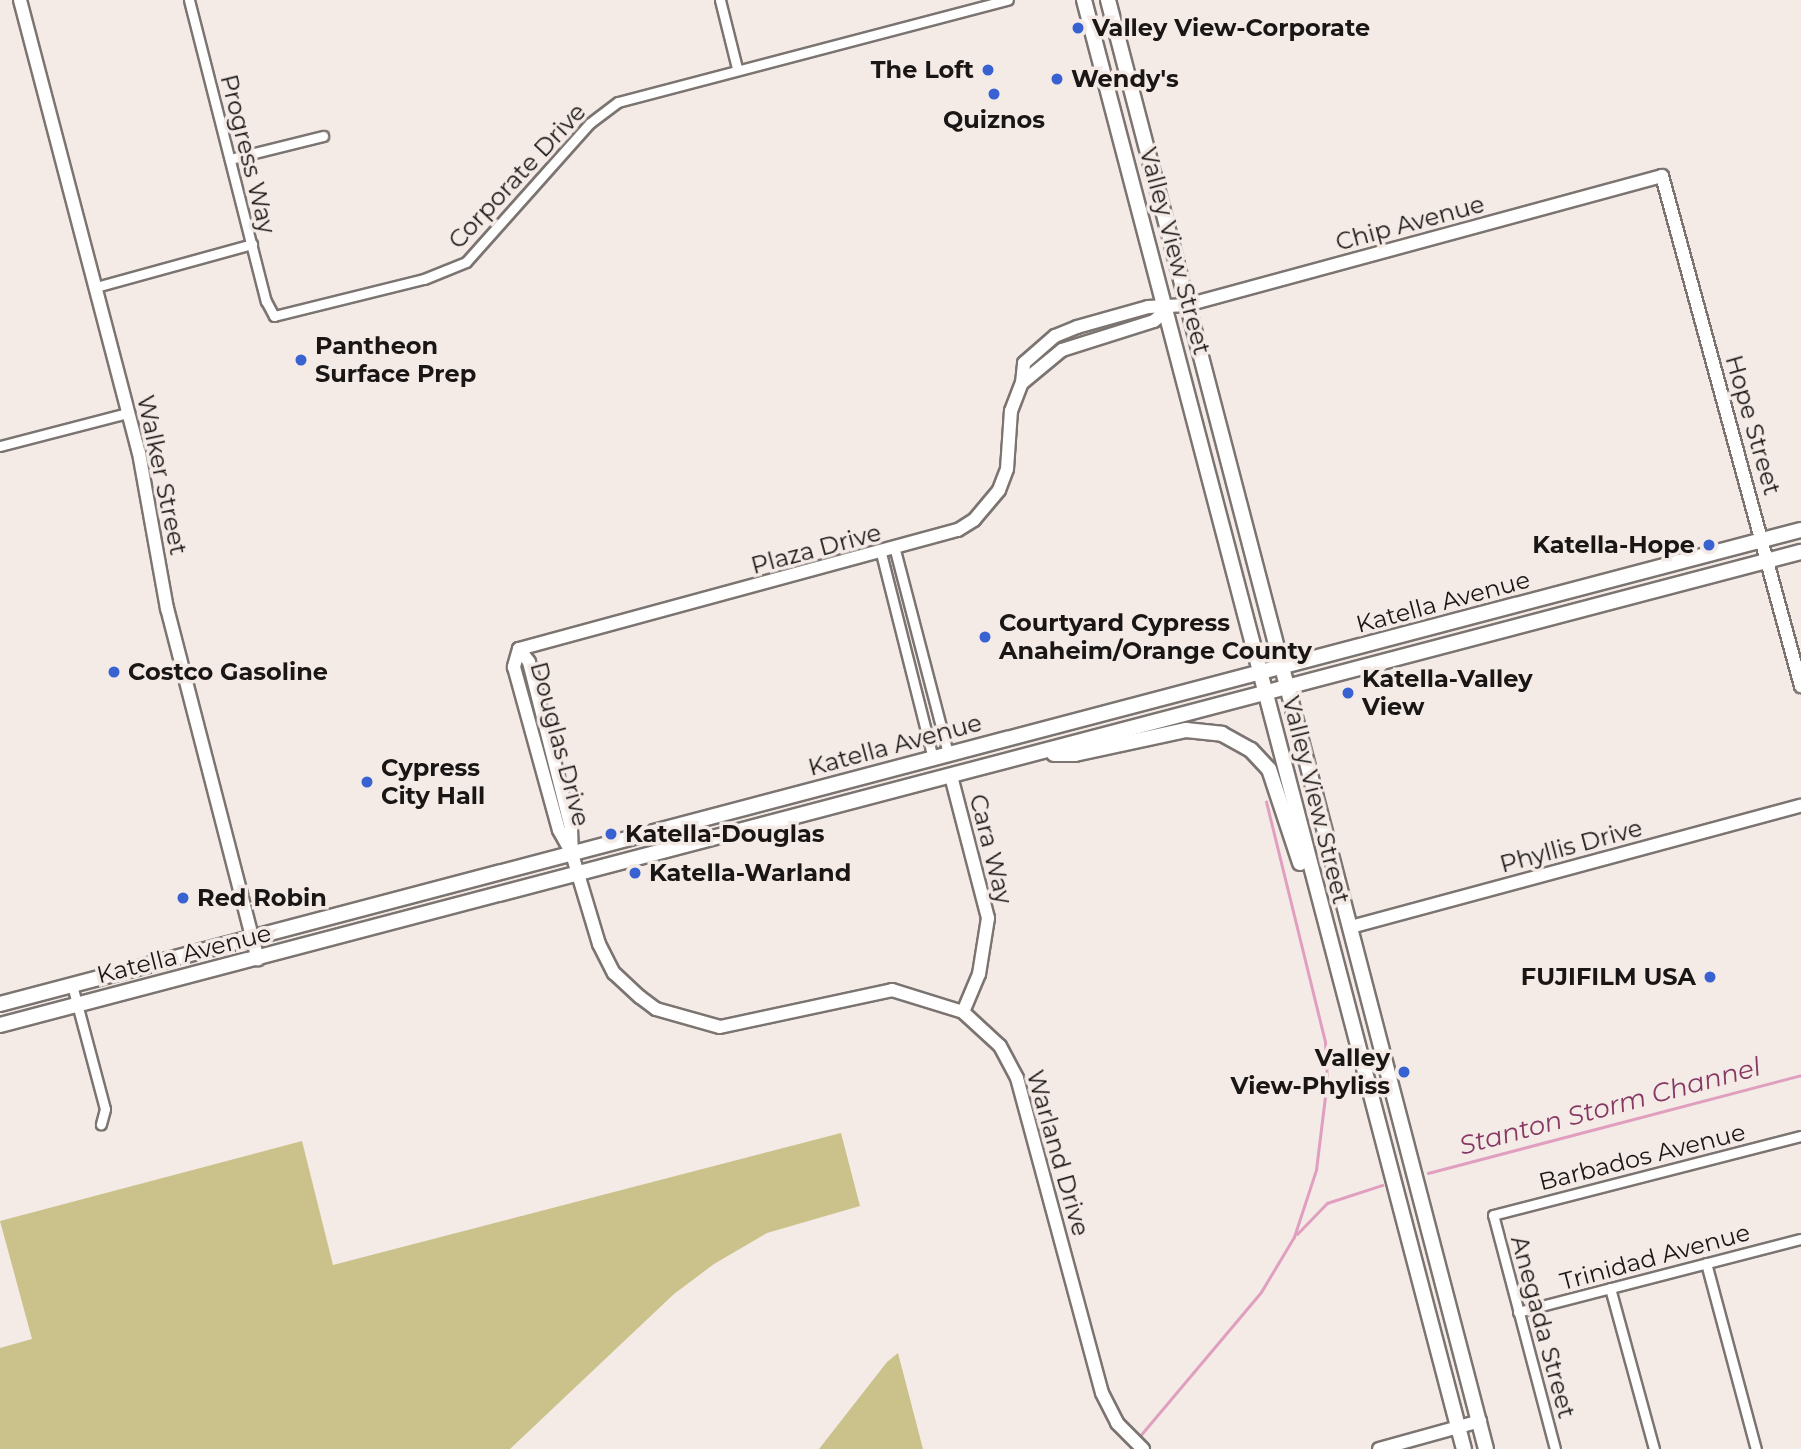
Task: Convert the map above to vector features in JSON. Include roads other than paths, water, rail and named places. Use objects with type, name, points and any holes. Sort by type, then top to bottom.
[{"type":"main road","name":"Valley View Street","points":[[1084,0],[1168,309],[1324,923],[1464,1449]]},
{"type":"main road","name":"Valley View Street","points":[[1108,0],[1352,927],[1486,1449]]},
{"type":"main road","name":"Katella Avenue","points":[[0,1004],[1801,530]]},
{"type":"main road","name":"Katella Avenue","points":[[0,1025],[1289,689],[1801,552]]},
{"type":"main road","points":[[1039,754],[1075,754],[1186,730],[1211,731],[1238,741],[1261,759],[1275,780],[1313,908],[1324,923]]},
{"type":"main road","points":[[951,776],[976,747]]},
{"type":"main road","points":[[929,782],[947,764],[948,754]]},
{"type":"street","name":"Walker Street","points":[[20,0],[128,413],[167,608],[258,959]]},
{"type":"street","name":"Progress Way","points":[[189,0],[252,244],[274,316]]},
{"type":"street","points":[[720,0],[737,68],[1008,0]]},
{"type":"street","name":"Corporate Drive","points":[[274,316],[444,274],[483,247],[574,140],[618,102],[737,68]]},
{"type":"street","points":[[230,159],[323,136]]},
{"type":"street","name":"Chip Avenue","points":[[1168,309],[1662,176]]},
{"type":"street","name":"Hope Street","points":[[1662,176],[1801,686]]},
{"type":"street","points":[[96,287],[252,244]]},
{"type":"street","name":"Plaza Drive","points":[[519,649],[895,550],[958,530],[987,507],[1007,469],[1011,411],[1022,383],[1024,363],[1055,336],[1148,307],[1168,309]]},
{"type":"street","points":[[0,446],[128,413]]},
{"type":"street","points":[[895,550],[948,754]]},
{"type":"street","points":[[881,553],[933,758]]},
{"type":"street","name":"Douglas Drive","points":[[519,649],[529,662],[535,684],[571,828],[572,853],[577,874]]},
{"type":"street","name":"Cara Way","points":[[951,776],[988,918],[979,974],[963,1012]]},
{"type":"street","name":"Phyllis Drive","points":[[1352,927],[1801,806]]},
{"type":"street","name":"Warland Drive","points":[[577,874],[599,944],[614,973],[656,1009],[720,1027],[746,1024],[892,990],[963,1012],[1000,1046],[1017,1077],[1102,1393],[1130,1437],[1143,1448]]},
{"type":"street","points":[[72,985],[105,1109],[101,1124]]},
{"type":"street","name":"Barbados Avenue","points":[[1493,1215],[1801,1136]]},
{"type":"street","name":"Anegada Street","points":[[1493,1215],[1555,1449]]},
{"type":"street","name":"Trinidad Avenue","points":[[1518,1312],[1801,1238]]},
{"type":"street","points":[[1706,1263],[1756,1449]]},
{"type":"street","points":[[1610,1288],[1654,1449]]},
{"type":"street","points":[[1379,1449],[1480,1421]]},
{"type":"waterway","points":[[1139,1437],[1261,1292],[1294,1237],[1316,1170],[1327,1081],[1325,1042],[1266,802]]},
{"type":"waterway","name":"Stanton Storm Channel","points":[[1428,1173],[1801,1075]]},
{"type":"waterway","name":"Stanton Storm Channel","points":[[1297,1234],[1327,1203],[1382,1185]]},
{"type":"place","name":"Valley View-Corporate","points":[[1078,28]]},
{"type":"place","name":"The Loft","points":[[988,70]]},
{"type":"place","name":"Wendy's","points":[[1057,79]]},
{"type":"place","name":"Quiznos","points":[[994,94]]},
{"type":"place","name":"Pantheon Surface Prep","points":[[301,360]]},
{"type":"place","name":"Katella-Hope","points":[[1709,545]]},
{"type":"place","name":"Courtyard Cypress Anaheim/Orange County","points":[[985,637]]},
{"type":"place","name":"Costco Gasoline","points":[[114,672]]},
{"type":"place","name":"Katella-Valley View","points":[[1348,693]]},
{"type":"place","name":"Cypress City Hall","points":[[367,782]]},
{"type":"place","name":"Katella-Douglas","points":[[611,834]]},
{"type":"place","name":"Katella-Warland","points":[[635,873]]},
{"type":"place","name":"Red Robin","points":[[183,898]]},
{"type":"place","name":"FUJIFILM USA","points":[[1710,977]]},
{"type":"place","name":"Valley View-Phyliss","points":[[1404,1072]]}]
